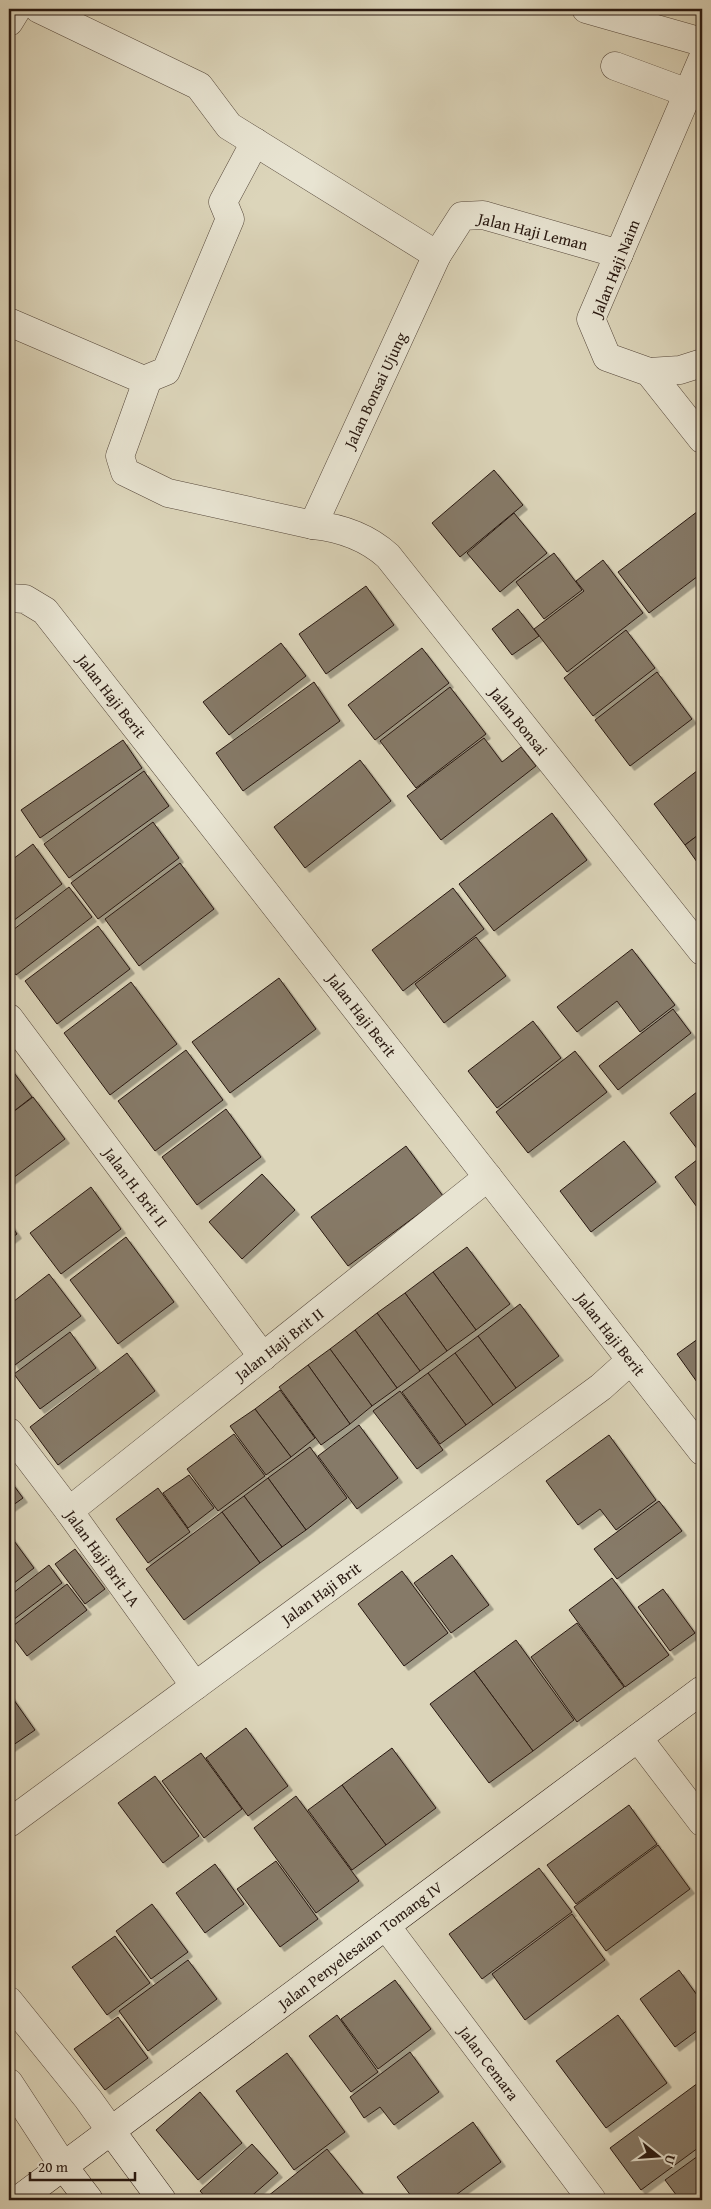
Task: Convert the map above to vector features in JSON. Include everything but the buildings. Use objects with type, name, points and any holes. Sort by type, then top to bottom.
[{"type":"street","points":[[9,22],[17,9]]},
{"type":"street","points":[[40,9],[199,86],[229,126],[437,255]]},
{"type":"street","points":[[586,9],[702,42]]},
{"type":"street","name":"Jalan Haji Naim","points":[[649,372],[607,357],[591,319],[619,254],[692,101],[702,60]]},
{"type":"street","points":[[615,66],[692,101]]},
{"type":"street","points":[[9,322],[144,380],[166,371],[230,219],[223,202],[255,142]]},
{"type":"street","name":"Jalan Haji Leman","points":[[437,255],[462,216],[483,216],[619,254]]},
{"type":"street","name":"Jalan Bonsai Ujung","points":[[313,525],[437,255]]},
{"type":"street","points":[[649,372],[680,370],[702,364]]},
{"type":"street","points":[[649,372],[702,439]]},
{"type":"street","name":"Jalan Bonsai","points":[[144,380],[146,384],[120,456],[125,472],[168,493],[313,525],[333,527],[355,535],[376,546],[388,556],[702,951]]},
{"type":"street","name":"Jalan Haji Berit","points":[[9,598],[26,599],[45,611],[702,1451]]},
{"type":"street","name":"Jalan H. Brit II","points":[[9,1018],[263,1357]]},
{"type":"street","name":"Jalan Haji Brit II","points":[[69,1511],[488,1177]]},
{"type":"street","name":"Jalan Haji Brit","points":[[9,1823],[601,1387],[631,1360]]},
{"type":"street","name":"Jalan Haji Brit 1A","points":[[9,1432],[69,1511],[195,1686]]},
{"type":"street","name":"Jalan Penyelesaian Tomang IV","points":[[18,2200],[702,1690]]},
{"type":"street","points":[[638,1738],[702,1822]]},
{"type":"street","name":"Jalan Cemara","points":[[386,1926],[592,2200]]},
{"type":"street","points":[[9,2001],[88,2099],[162,2200]]},
{"type":"street","points":[[9,2083],[64,2167],[89,2200]]}]
